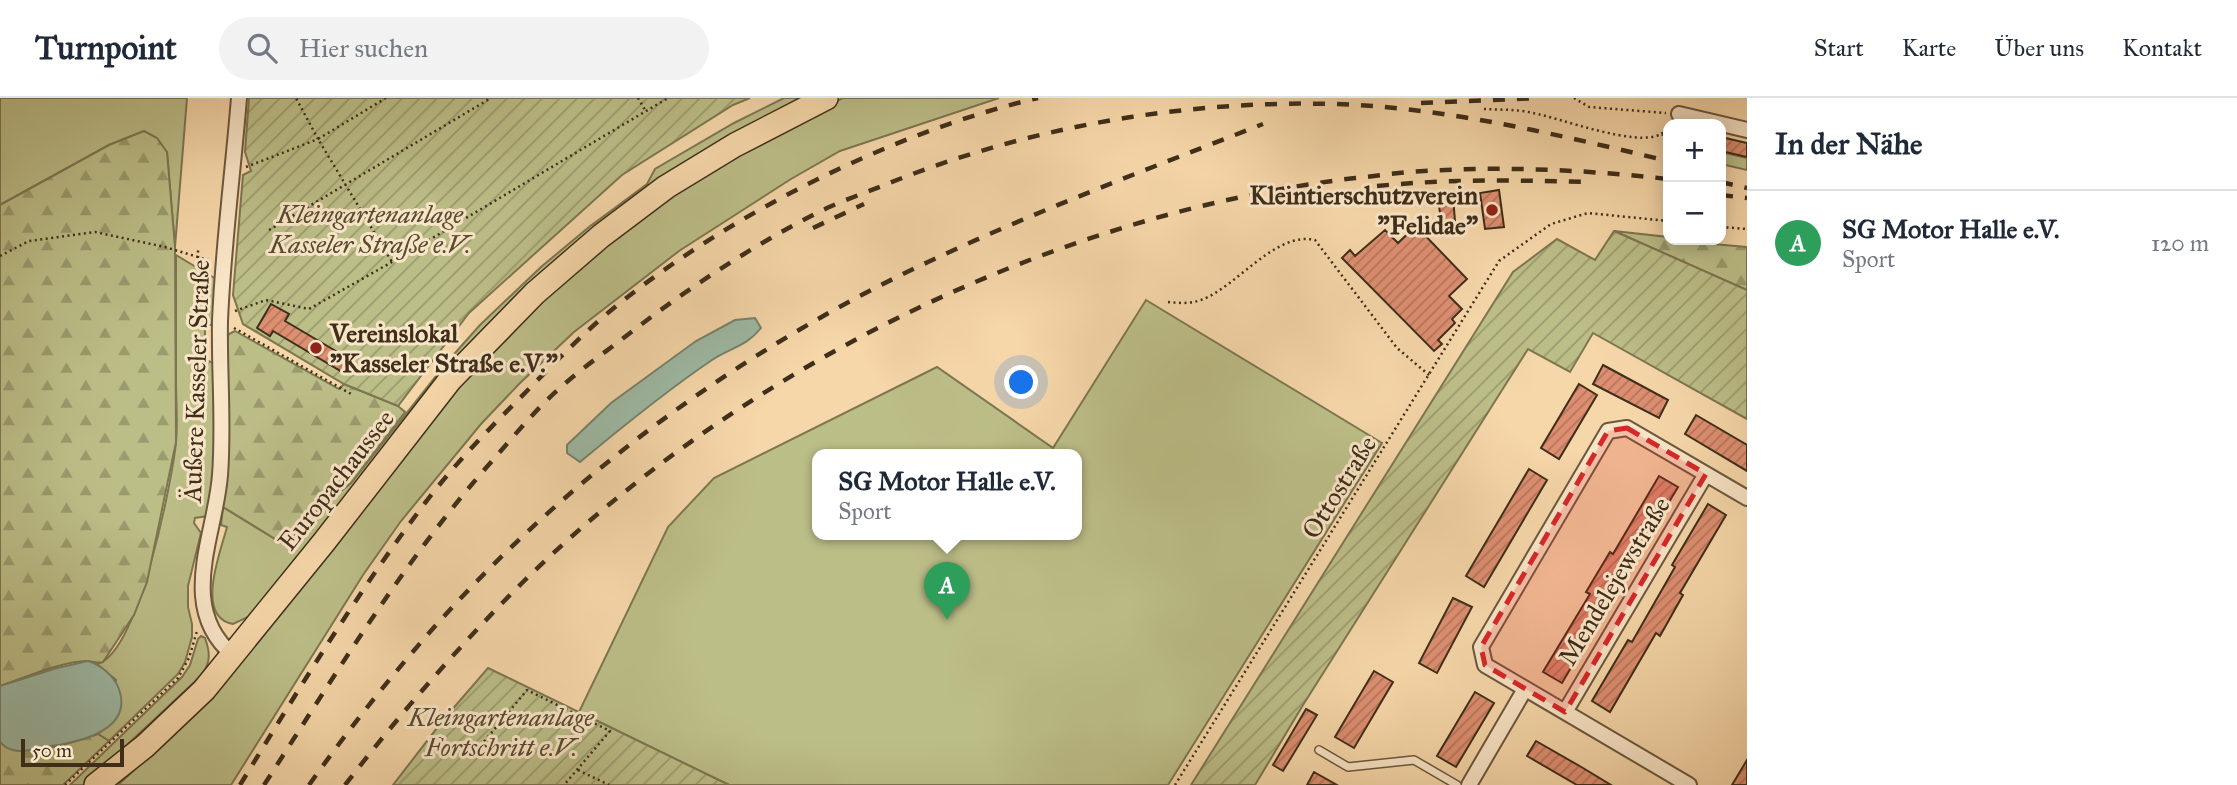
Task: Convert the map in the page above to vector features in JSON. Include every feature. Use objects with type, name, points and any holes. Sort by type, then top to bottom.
[{"type":"main road","name":"Europachaussee","points":[[96,785],[145,746],[204,690],[450,380],[535,293],[601,236],[666,187],[734,145],[826,98]]},
{"type":"main road","name":"Europachaussee","points":[[112,785],[145,746]]},
{"type":"street","name":"Äußere Kasseler Straße","points":[[233,655],[215,637],[203,597],[203,575],[218,503],[220,320],[239,98]]},
{"type":"street","points":[[1679,114],[1747,130]]},
{"type":"street","points":[[1689,785],[1485,665],[1481,647],[1608,431],[1627,428],[1747,498]]},
{"type":"street","name":"Mendelejewstraße","points":[[1565,712],[1706,474]]},
{"type":"street","points":[[1469,785],[1525,690]]},
{"type":"lane","points":[[1319,750],[1348,767],[1414,760],[1457,785]]},
{"type":"path","points":[[296,98],[393,262]]},
{"type":"path","points":[[233,172],[318,139],[386,98]]},
{"type":"path","points":[[269,230],[491,98]]},
{"type":"path","points":[[638,98],[646,111]]},
{"type":"path","points":[[353,395],[220,320],[238,309],[267,300],[309,309],[668,98]]},
{"type":"path","points":[[1574,98],[1589,107],[1679,114]]},
{"type":"path","points":[[1484,108],[1531,112],[1590,129],[1631,137],[1649,138],[1662,134]]},
{"type":"path","name":"Ottostraße","points":[[1175,785],[1499,261],[1551,224],[1588,213],[1663,220]]},
{"type":"path","points":[[1726,227],[1747,229]]},
{"type":"path","points":[[0,256],[29,241],[95,232],[165,247],[225,264]]},
{"type":"path","points":[[1168,302],[1184,303],[1213,295],[1272,250],[1303,239],[1315,240],[1397,348],[1429,375]]},
{"type":"path","points":[[198,248],[198,258]]},
{"type":"path","points":[[65,785],[178,678],[195,642],[196,625]]},
{"type":"path","points":[[477,750],[527,690],[610,731],[564,785]]},
{"type":"path","points":[[578,770],[609,785]]},
{"type":"highlighted area","points":[[1627,428],[1706,474],[1565,712],[1485,665],[1481,647],[1608,431]]},
{"type":"green space","points":[[0,98],[187,98],[175,247],[167,152],[144,131],[109,145],[0,205]]},
{"type":"green space","name":"Kleingartenanlage Kasseler Straße e.V.","points":[[249,98],[750,98],[733,105],[622,175],[469,313],[398,406],[344,384],[243,324],[233,295],[243,175],[251,171],[245,152]]},
{"type":"green space","points":[[784,98],[809,98],[596,230],[248,617],[233,624],[221,619],[212,597],[216,566],[227,527],[221,525],[223,507],[285,545],[310,521],[332,491],[342,490],[351,483],[448,361],[480,325],[541,267],[647,184],[655,169],[734,123]]},
{"type":"green space","points":[[843,98],[999,98],[840,151],[679,251],[574,332],[481,424],[401,521],[363,575],[231,785],[118,785],[188,720],[229,677],[400,453],[516,321],[670,193],[782,127]]},
{"type":"green space","points":[[144,131],[157,138],[167,152],[175,247],[176,442],[147,582],[134,615],[103,662],[67,664],[0,686],[0,205],[109,145]]},
{"type":"green space","points":[[1726,153],[1747,158],[1747,170],[1726,165]]},
{"type":"green space","points":[[1614,231],[1663,236],[1663,245],[1747,247],[1747,290]]},
{"type":"green space","points":[[1614,231],[1747,290],[1747,419],[1593,333],[1570,372],[1528,349],[1255,785],[1191,785],[1513,272],[1557,239],[1595,260]]},
{"type":"green space","points":[[176,255],[216,279],[214,324],[205,326],[205,360],[214,363],[217,459],[208,516],[195,518],[194,523],[201,533],[188,586],[192,637],[185,662],[178,674],[109,741],[98,734],[111,723],[116,680],[97,664],[112,653],[126,631],[139,600],[160,527],[176,442]]},
{"type":"green space","points":[[1146,300],[1382,443],[1168,785],[729,785],[579,712],[668,527],[714,478],[937,367],[1053,448]]},
{"type":"green space","points":[[235,331],[339,389],[344,384],[398,406],[405,412],[351,483],[342,490],[331,491],[310,521],[285,545],[223,507],[228,472],[227,339],[229,334]]},
{"type":"green space","points":[[201,636],[205,638],[209,657],[202,675],[84,785],[70,785],[182,677],[190,665]]},
{"type":"green space","name":"Kleingartenanlage Fortschritt e.V.","points":[[488,668],[729,785],[393,785]]},
{"type":"green space","points":[[98,734],[109,741],[63,785],[0,785],[0,741],[7,747],[32,750],[62,745]]},
{"type":"shaded area","points":[[755,318],[761,328],[750,339],[712,360],[678,384],[580,462],[567,453],[567,445],[611,403],[696,341],[735,320]]},
{"type":"shaded area","points":[[88,661],[106,672],[119,689],[121,704],[118,716],[110,725],[86,738],[33,750],[17,751],[2,744],[0,686]]},
{"type":"building","points":[[1726,138],[1747,143],[1747,157],[1726,152]]},
{"type":"building","name":"Kleintierschutzverein \"Felidae\"","points":[[1499,190],[1504,227],[1485,229],[1480,193]]},
{"type":"building","points":[[1453,196],[1456,234],[1443,236],[1438,198]]},
{"type":"building","points":[[1416,226],[1467,279],[1449,296],[1462,309],[1452,319],[1455,323],[1438,340],[1442,344],[1434,351],[1342,258],[1350,250],[1355,256],[1385,230],[1398,243]]},
{"type":"building","name":"Vereinslokal \"Kasseler Straße e.V.\"","points":[[271,304],[289,314],[285,321],[351,360],[344,373],[273,331],[270,336],[257,328]]},
{"type":"building","points":[[1603,365],[1668,400],[1659,418],[1593,384]]},
{"type":"building","points":[[1579,384],[1597,395],[1559,459],[1541,448]]},
{"type":"building","points":[[1696,415],[1747,445],[1747,471],[1685,434]]},
{"type":"building","points":[[1529,469],[1547,480],[1484,587],[1466,576]]},
{"type":"building","points":[[1659,476],[1678,487],[1642,547],[1638,545],[1594,620],[1598,622],[1562,683],[1543,672],[1590,594],[1586,592],[1610,552],[1613,554]]},
{"type":"building","points":[[1708,504],[1726,515],[1680,593],[1683,595],[1660,636],[1656,633],[1610,712],[1592,701],[1628,640],[1632,642],[1675,567],[1672,565]]},
{"type":"building","points":[[1453,598],[1472,607],[1437,673],[1419,663]]},
{"type":"building","points":[[1374,671],[1393,682],[1354,748],[1335,737]]},
{"type":"building","points":[[1475,692],[1494,703],[1456,767],[1437,756]]},
{"type":"building","points":[[1306,709],[1317,715],[1283,771],[1273,765]]},
{"type":"building","points":[[1536,741],[1611,785],[1577,785],[1527,756]]},
{"type":"building","points":[[1747,760],[1747,785],[1732,785]]},
{"type":"building","points":[[1314,772],[1337,785],[1307,785]]},
{"type":"railway","points":[[240,785],[349,611],[430,497],[488,430],[565,352],[606,315],[665,269],[713,237],[818,179],[929,131],[1038,98]]},
{"type":"railway","points":[[1421,103],[1540,98]]},
{"type":"railway","points":[[264,785],[372,618],[429,538],[543,404],[583,369],[695,286],[747,252],[827,208],[936,165],[1048,133],[1105,121],[1220,107],[1336,104],[1420,111],[1545,133],[1663,160]]},
{"type":"railway","points":[[309,785],[358,718],[465,593],[584,481],[648,430],[715,383],[855,298],[928,262],[1053,207],[1263,124]]},
{"type":"railway","points":[[345,785],[452,656],[522,583],[608,506],[701,435],[801,370],[906,314],[1015,266],[1128,226],[1241,197],[1407,172],[1546,170],[1663,179]]},
{"type":"railway","points":[[1377,186],[1482,181],[1587,182]]},
{"type":"railway","points":[[1726,183],[1747,188]]},
{"type":"railway","points":[[1726,196],[1747,198]]},
{"type":"railway","points":[[813,228],[864,204]]},
{"type":"place","name":"Kleintierschutzverein \"Felidae\"","points":[[1492,210]]},
{"type":"place","name":"Vereinslokal \"Kasseler Straße e.V.\"","points":[[316,348]]},
{"type":"place","name":"SG Motor Halle e.V.","points":[[947,620]]}]
